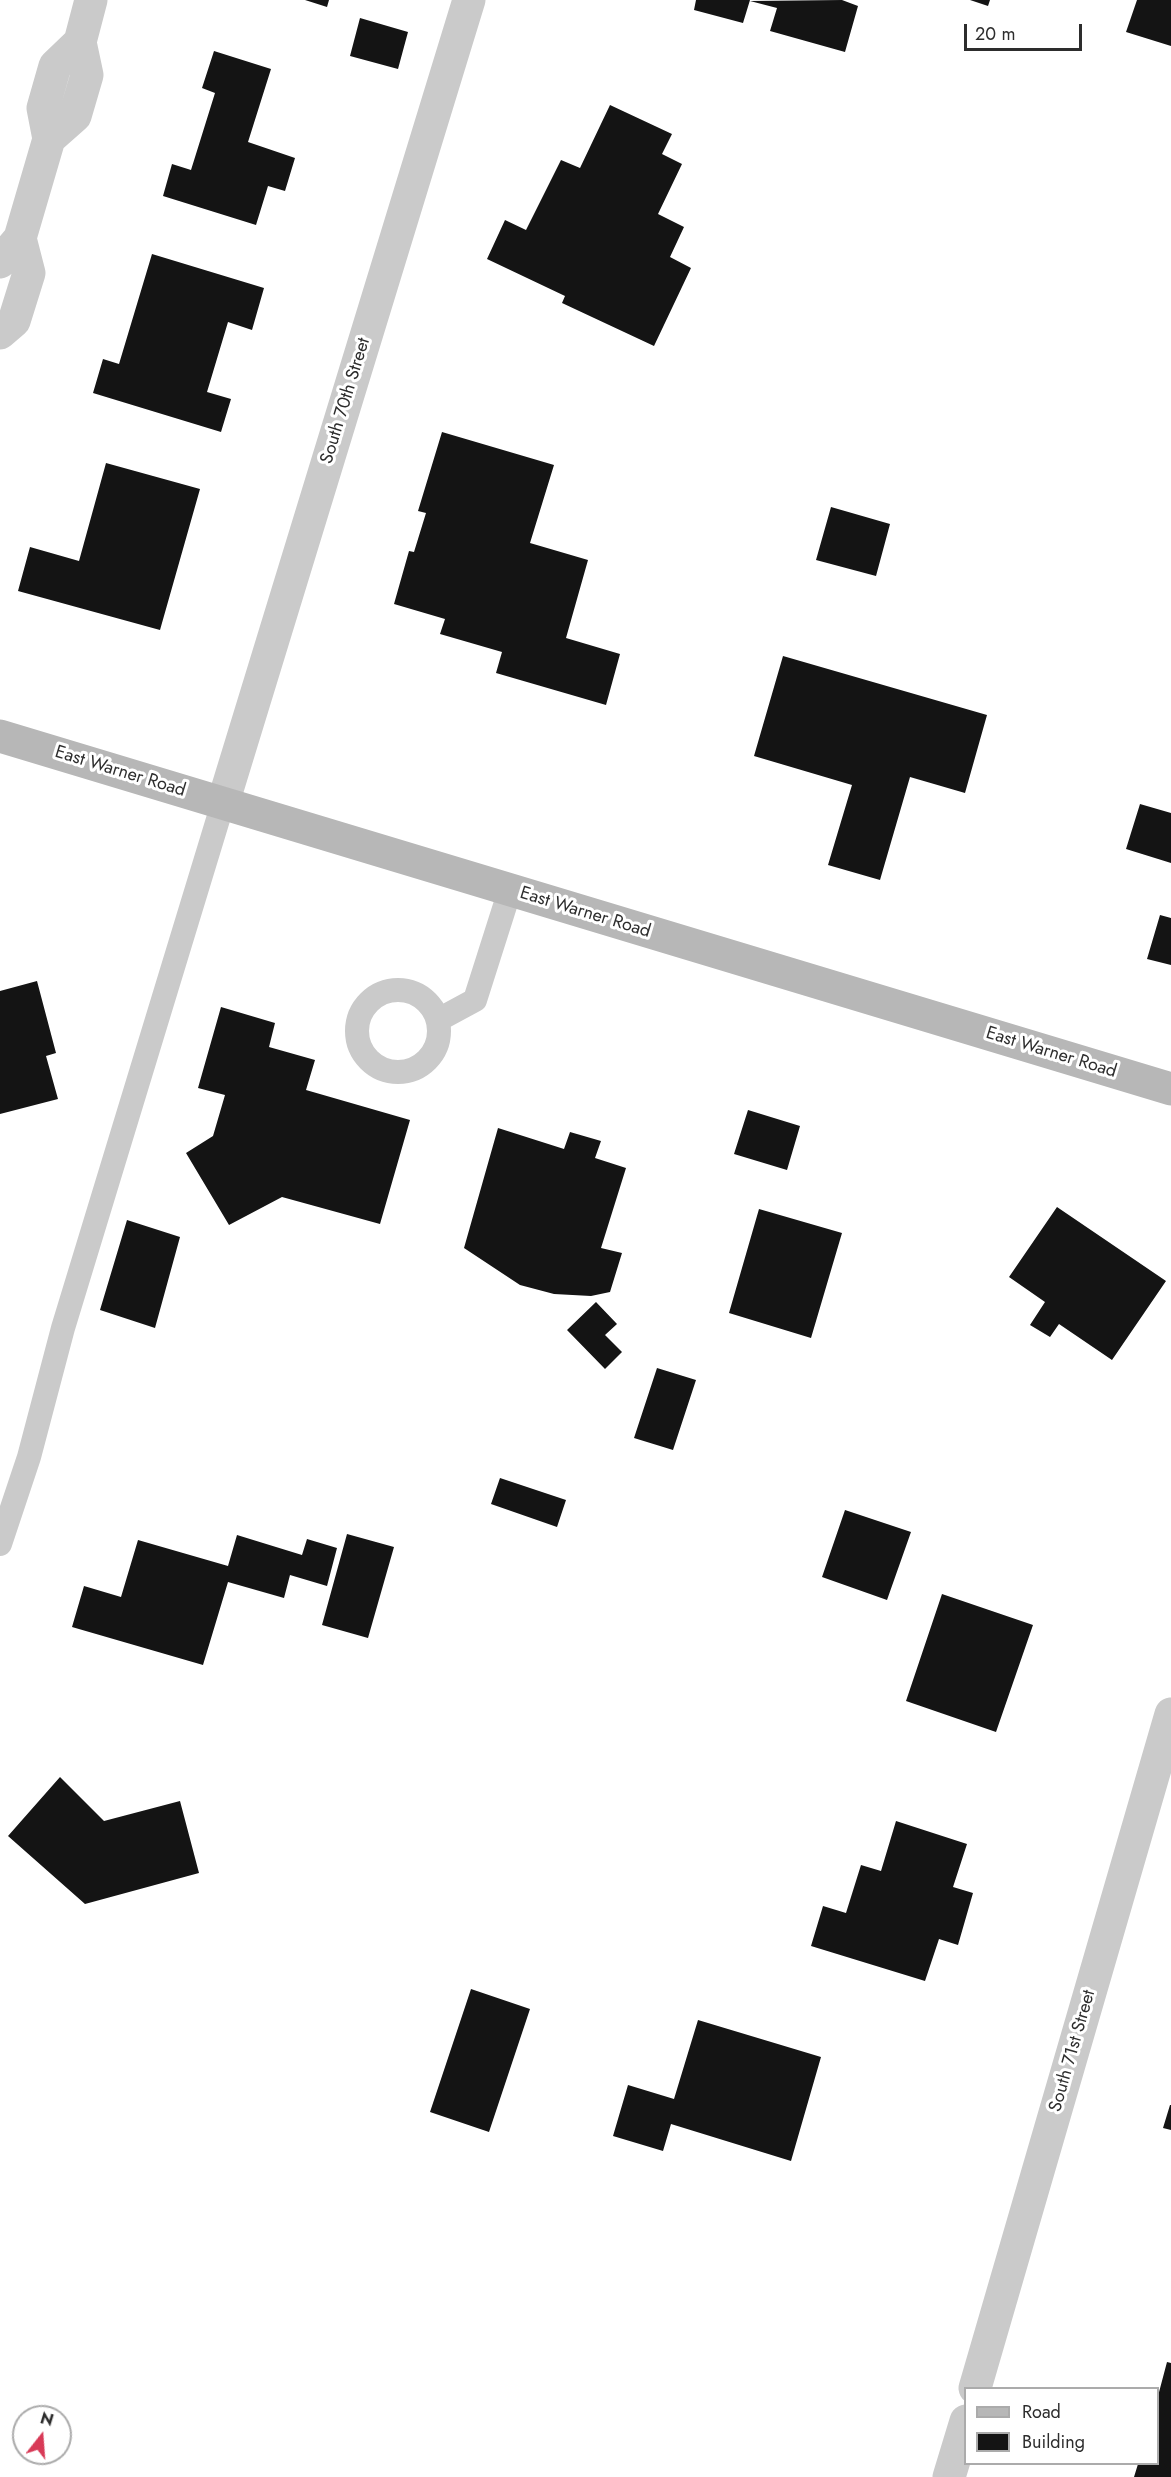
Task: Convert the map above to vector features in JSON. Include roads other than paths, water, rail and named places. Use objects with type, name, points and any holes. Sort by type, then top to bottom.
[{"type":"main road","name":"East Warner Road","points":[[0,736],[1171,1089]]},
{"type":"street","points":[[0,333],[14,321],[29,273],[10,250],[49,139],[75,116],[87,75],[80,42],[91,0]]},
{"type":"street","name":"South 70th Street","points":[[223,803],[469,0]]},
{"type":"street","name":"South 71st Street","points":[[975,2387],[1171,1714]]},
{"type":"street","points":[[949,2477],[964,2428]]},
{"type":"lane","points":[[0,1544],[29,1457],[63,1328],[223,803]]},
{"type":"lane","points":[[438,1020],[475,1000],[510,890]]}]
